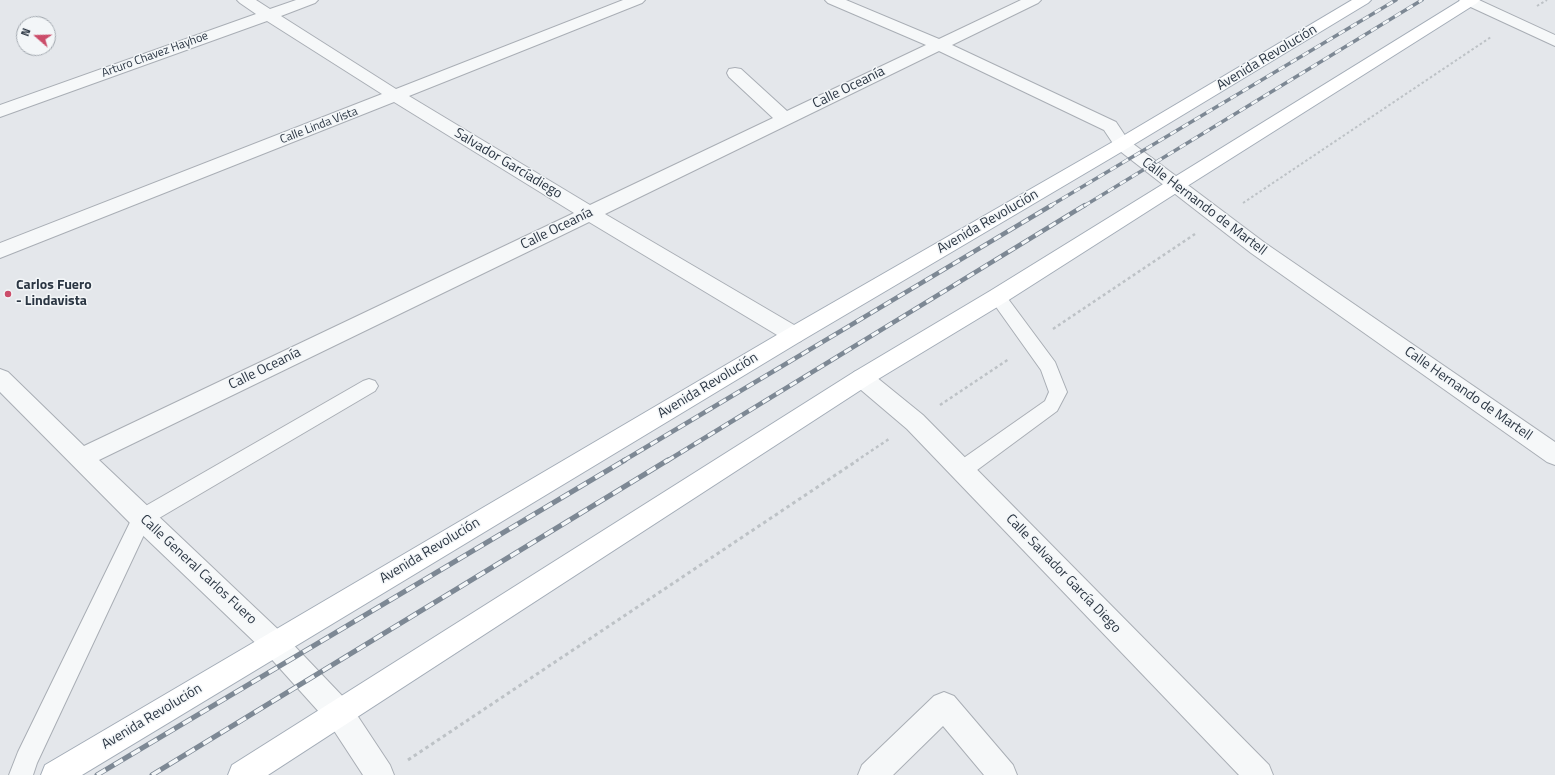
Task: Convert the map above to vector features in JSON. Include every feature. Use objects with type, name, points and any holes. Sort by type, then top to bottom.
[{"type":"main road","name":"Avenida Revolución","points":[[55,775],[794,335],[1122,144],[1363,0]]},
{"type":"main road","points":[[242,775],[862,378],[997,297],[1469,0]]},
{"type":"street","name":"Salvador Garcíadiego","points":[[245,0],[396,96],[794,335]]},
{"type":"street","name":"Arturo Chavez Hayhoe","points":[[0,110],[310,0]]},
{"type":"street","name":"Calle Linda Vista","points":[[0,252],[637,0]]},
{"type":"street","name":"Calle Hernando de Martell","points":[[833,0],[938,45],[1110,126],[1122,144],[1258,248],[1555,455]]},
{"type":"street","name":"Calle Oceanía","points":[[81,458],[1033,0]]},
{"type":"street","points":[[1469,0],[1555,40]]},
{"type":"street","points":[[735,73],[785,119]]},
{"type":"street","name":"Calle General Carlos Fuero","points":[[0,378],[142,518],[275,644],[338,713],[380,775]]},
{"type":"street","name":"Calle Salvador García Diego","points":[[862,378],[915,422],[1259,775]]},
{"type":"street","points":[[872,775],[944,706],[1003,775]]},
{"type":"lane","points":[[962,470],[1051,406],[1058,392],[1055,380],[1049,367],[997,297]]},
{"type":"lane","points":[[21,775],[26,760],[142,518],[369,386]]},
{"type":"path","points":[[406,762],[1547,0]]},
{"type":"railway","points":[[1050,206],[1396,0]]},
{"type":"railway","points":[[1084,206],[1422,0]]},
{"type":"railway","points":[[623,461],[1052,205]]},
{"type":"railway","points":[[667,461],[1085,205]]},
{"type":"railway","points":[[97,775],[625,460]]},
{"type":"railway","points":[[152,775],[668,460]]},
{"type":"place","name":"Carlos Fuero - Lindavista","points":[[8,294]]}]
